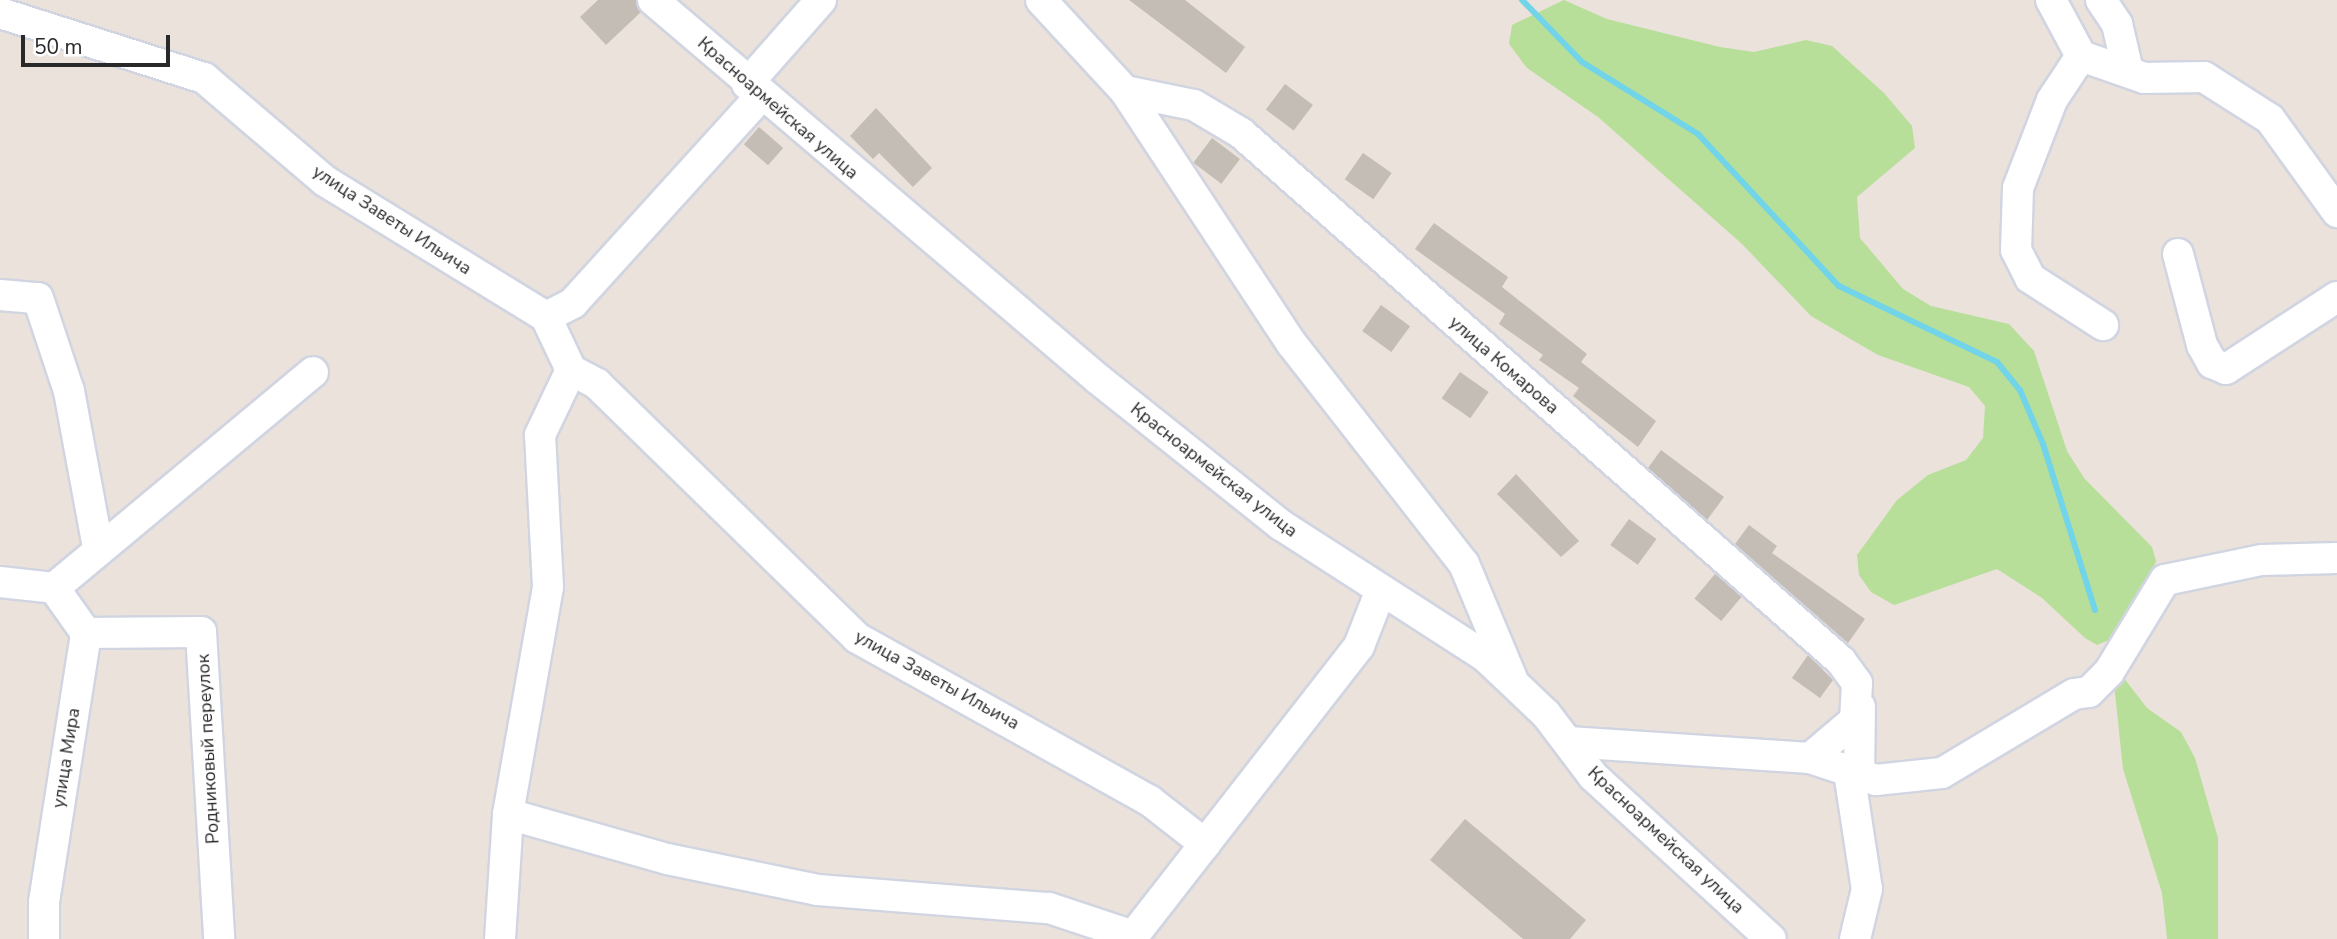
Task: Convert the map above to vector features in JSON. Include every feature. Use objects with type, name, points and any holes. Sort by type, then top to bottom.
[{"type":"street","name":"Красноармейская улица","points":[[653,0],[754,90],[1281,525],[1512,680],[1569,742],[1593,776],[1771,939]]},
{"type":"street","points":[[500,939],[508,814],[548,587],[540,435],[571,370],[546,317],[573,303],[754,90],[821,0]]},
{"type":"street","points":[[1041,0],[1125,91],[1292,344],[1464,565],[1512,680]]},
{"type":"street","points":[[2050,0],[2081,56],[2144,78],[2204,77],[2270,119],[2337,212]]},
{"type":"street","points":[[2101,0],[2117,24],[2128,71]]},
{"type":"street","name":"улица Заветы Ильича","points":[[0,13],[204,78],[325,181],[546,317]]},
{"type":"street","points":[[2081,56],[2052,100],[2018,188],[2016,250],[2030,278],[2103,325]]},
{"type":"street","name":"улица Комарова","points":[[1125,91],[1194,105],[1241,133],[1841,661],[1859,695]]},
{"type":"street","points":[[2179,254],[2202,345],[2212,363],[2226,369],[2337,296]]},
{"type":"street","points":[[0,295],[38,298],[69,391],[98,547]]},
{"type":"street","name":"улица Заветы Ильича","points":[[571,370],[597,384],[857,638],[1150,802],[1205,844]]},
{"type":"street","points":[[54,588],[98,547],[313,372]]},
{"type":"street","points":[[1569,742],[1810,758],[1854,774],[1896,782],[1941,773],[2074,694],[2089,692],[2109,672],[2165,580],[2192,570],[2262,559],[2337,558]]},
{"type":"street","points":[[0,582],[54,588],[86,633]]},
{"type":"street","points":[[508,814],[667,859],[818,890],[1049,908],[1132,938],[1359,646],[1381,590]]},
{"type":"street","name":"Родниковый переулок","points":[[86,633],[201,632],[219,939]]},
{"type":"street","name":"улица Мира","points":[[44,939],[44,902],[86,633]]},
{"type":"street","points":[[1810,758],[1855,720],[1859,695]]},
{"type":"street","points":[[1855,939],[1867,889],[1854,774],[1859,695]]},
{"type":"green space","points":[[1564,0],[1607,19],[1720,47],[1754,52],[1806,40],[1832,46],[1884,93],[1912,126],[1915,148],[1857,197],[1860,238],[1903,289],[1931,306],[2009,324],[2034,351],[2067,451],[2084,478],[2152,547],[2156,561],[2150,578],[2111,639],[2097,645],[2085,638],[2042,598],[1997,569],[1894,605],[1871,592],[1859,575],[1857,555],[1897,500],[1928,475],[1966,460],[1983,438],[1985,406],[1969,387],[1878,355],[1811,316],[1742,244],[1598,117],[1527,68],[1509,44],[1512,25]]},
{"type":"green space","points":[[2120,673],[2147,708],[2181,732],[2195,758],[2218,838],[2218,939],[2167,939],[2162,893],[2123,769],[2114,684]]},
{"type":"building","points":[[598,0],[636,0],[641,12],[606,45],[580,17]]},
{"type":"building","points":[[1129,0],[1185,0],[1245,47],[1226,73]]},
{"type":"building","points":[[1285,84],[1313,105],[1294,131],[1266,110]]},
{"type":"building","points":[[876,108],[932,168],[913,187],[879,153],[873,159],[850,136]]},
{"type":"building","points":[[759,127],[783,148],[768,165],[744,144]]},
{"type":"building","points":[[1212,138],[1240,159],[1221,184],[1193,163]]},
{"type":"building","points":[[1363,153],[1392,173],[1373,199],[1345,179]]},
{"type":"building","points":[[1434,223],[1508,277],[1502,287],[1587,354],[1581,362],[1656,421],[1638,447],[1573,396],[1579,388],[1539,360],[1543,355],[1499,324],[1505,314],[1415,249]]},
{"type":"building","points":[[1381,305],[1410,326],[1391,352],[1362,331]]},
{"type":"building","points":[[1460,372],[1489,392],[1470,418],[1442,398]]},
{"type":"building","points":[[1661,450],[1724,497],[1707,520],[1648,468]]},
{"type":"building","points":[[1516,474],[1579,541],[1561,557],[1497,494]]},
{"type":"building","points":[[1629,519],[1657,539],[1638,565],[1610,545]]},
{"type":"building","points":[[1749,525],[1777,546],[1772,553],[1865,619],[1848,643],[1735,544]]},
{"type":"building","points":[[1715,574],[1742,596],[1721,621],[1694,599]]},
{"type":"building","points":[[1808,655],[1833,680],[1820,698],[1792,678]]},
{"type":"building","points":[[1465,819],[1586,920],[1570,939],[1523,939],[1430,860]]},
{"type":"waterway","points":[[1522,0],[1582,62],[1698,134],[1839,286],[1997,362],[2020,390],[2043,444],[2095,610]]}]
